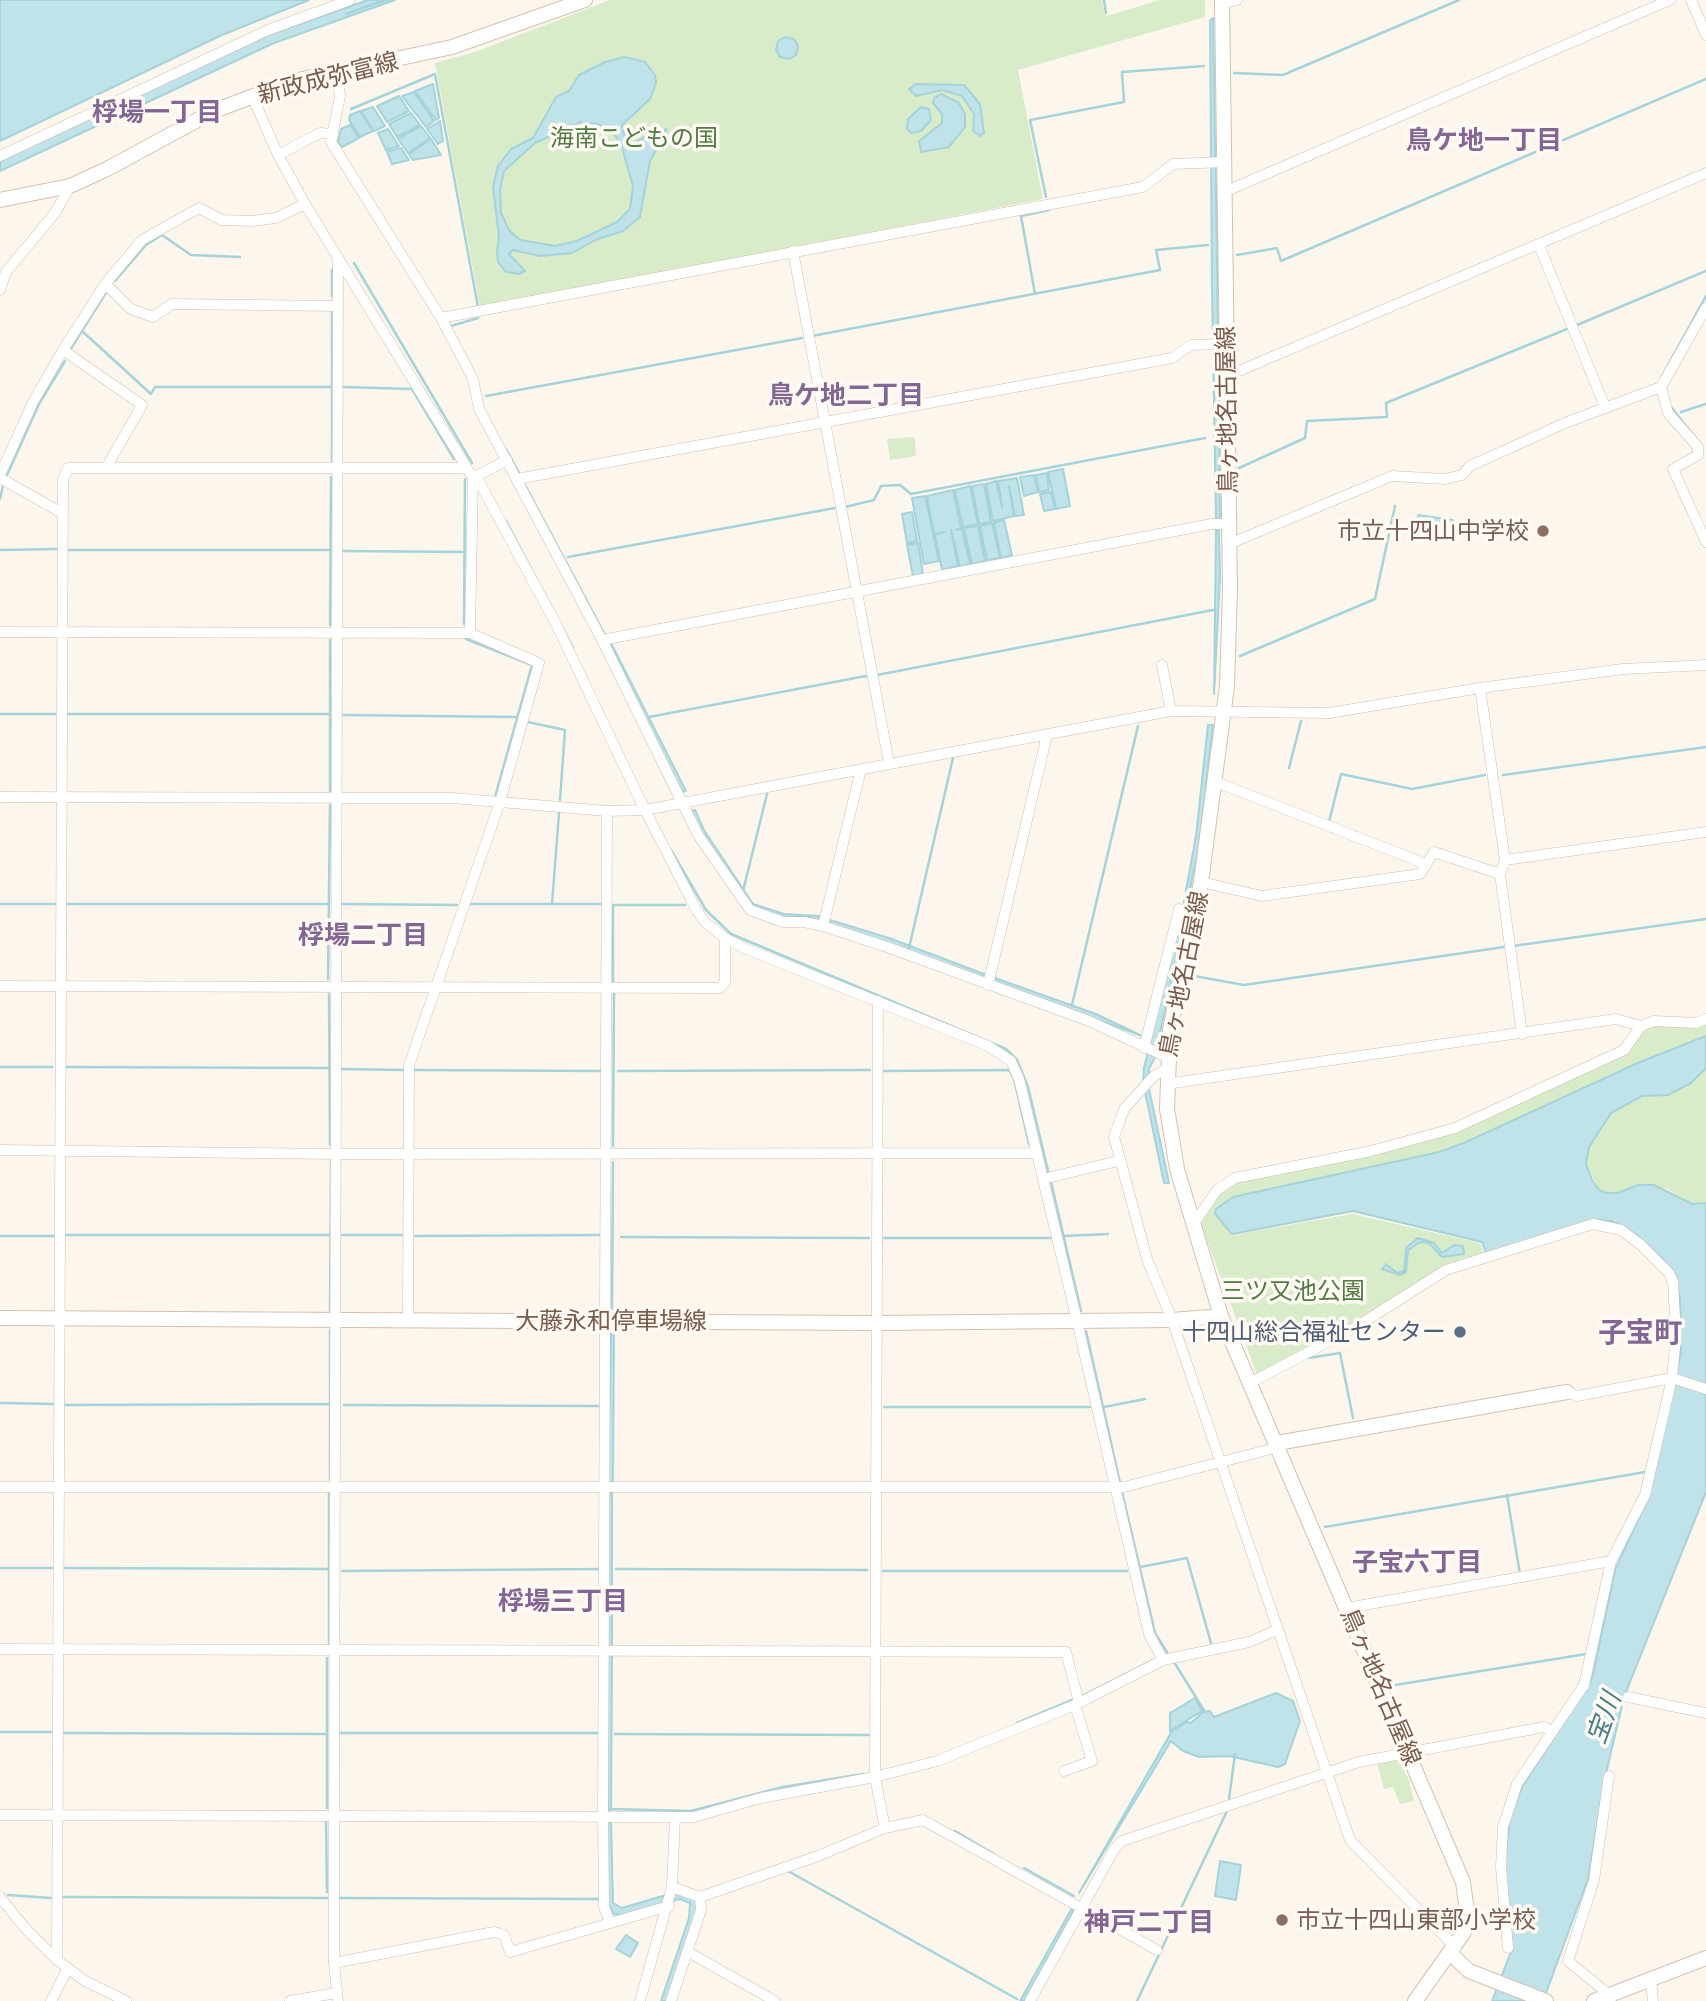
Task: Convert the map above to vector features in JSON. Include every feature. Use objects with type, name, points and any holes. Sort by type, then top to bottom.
[{"type":"main road","name":"新政成弥富線","points":[[0,200],[70,186],[214,111],[252,96],[336,71],[452,47],[584,0]]},
{"type":"main road","name":"鳥ヶ地名古屋線","points":[[1222,2],[1218,163],[1224,192],[1220,344],[1227,376],[1229,524],[1225,710],[1201,882],[1188,912],[1162,1068],[1170,1138],[1221,1316],[1463,1882],[1466,1924],[1453,1951],[1415,2001]]},
{"type":"main road","name":"大藤永和停車場線","points":[[0,1318],[876,1323],[1172,1320],[1221,1316]]},
{"type":"main road","points":[[1278,1445],[1567,1392]]},
{"type":"main road","points":[[1453,1951],[1469,1971],[1546,2001]]},
{"type":"main road","points":[[1594,2001],[1612,1998],[1706,1958]]},
{"type":"street","points":[[0,156],[268,30],[350,0]]},
{"type":"street","points":[[1222,2],[1237,0]]},
{"type":"street","points":[[1224,192],[1670,0]]},
{"type":"street","points":[[1691,0],[1706,35]]},
{"type":"street","points":[[336,71],[340,96],[331,142],[441,318],[473,379],[479,410],[602,640],[698,835],[750,910],[783,922],[823,926],[1089,1021],[1145,1049],[1162,1068]]},
{"type":"street","points":[[252,96],[278,155],[305,204],[475,477],[555,624],[697,911],[725,939],[988,1046],[1011,1061],[1037,1153],[1149,1634],[1163,1660]]},
{"type":"street","points":[[278,155],[320,132],[333,134]]},
{"type":"street","points":[[441,318],[1143,187],[1173,164],[1218,163]]},
{"type":"street","points":[[1227,376],[1706,173]]},
{"type":"street","points":[[0,290],[6,272],[55,213],[70,186]]},
{"type":"street","points":[[62,513],[0,477],[33,402],[105,284],[142,240],[199,208],[222,220],[252,221],[276,218],[305,204]]},
{"type":"street","points":[[1539,244],[1605,407]]},
{"type":"street","points":[[793,251],[889,763]]},
{"type":"street","points":[[290,2001],[337,1997],[334,1963],[334,1816],[338,258]]},
{"type":"street","points":[[105,284],[131,309],[153,317],[172,304],[338,306]]},
{"type":"street","points":[[1229,544],[1392,476],[1445,479],[1462,475],[1470,467],[1605,407],[1661,387],[1706,308]]},
{"type":"street","points":[[517,478],[1172,358],[1191,345],[1220,344]]},
{"type":"street","points":[[63,351],[142,405],[106,468]]},
{"type":"street","points":[[1661,387],[1668,413],[1698,447],[1698,455],[1673,469],[1706,542]]},
{"type":"street","points":[[475,477],[506,460]]},
{"type":"street","points":[[57,1960],[63,480],[68,468],[467,468]]},
{"type":"street","points":[[470,633],[475,477]]},
{"type":"street","points":[[602,640],[1212,524],[1229,524]]},
{"type":"street","points":[[0,632],[470,633],[539,663],[500,802],[410,1065],[408,1321]]},
{"type":"street","points":[[1162,664],[1171,711]]},
{"type":"street","points":[[0,797],[452,798],[607,811],[645,810],[681,801],[1171,711],[1329,713],[1480,688],[1623,669],[1706,665]]},
{"type":"street","points":[[1480,688],[1505,860],[1500,874],[1522,1034]]},
{"type":"street","points":[[988,985],[1047,735]]},
{"type":"street","points":[[823,926],[861,769]]},
{"type":"street","points":[[1216,782],[1426,864]]},
{"type":"street","points":[[607,811],[603,1816],[604,1907],[610,1922]]},
{"type":"street","points":[[1505,860],[1706,832]]},
{"type":"street","points":[[1201,882],[1262,896],[1420,874],[1434,852],[1500,874]]},
{"type":"street","points":[[1145,1049],[1179,909],[1188,912]]},
{"type":"street","points":[[0,986],[720,988],[725,982],[725,939]]},
{"type":"street","points":[[877,1001],[876,1777],[885,1828]]},
{"type":"street","points":[[1453,1951],[1350,1840],[1172,1320],[1147,1259],[1118,1161],[1114,1137],[1124,1109],[1162,1068],[1373,1052],[1522,1034],[1616,1019],[1641,1026]]},
{"type":"street","points":[[1193,1225],[1217,1190],[1236,1178],[1371,1151],[1455,1128],[1624,1050],[1641,1026],[1654,1021],[1696,1023],[1706,1019]]},
{"type":"street","points":[[0,1150],[337,1154],[1037,1153]]},
{"type":"street","points":[[1042,1179],[1118,1161]]},
{"type":"street","points":[[1251,1382],[1356,1327],[1446,1270],[1593,1224],[1620,1230],[1641,1245],[1669,1273],[1673,1282],[1676,1336],[1672,1378],[1645,1495],[1611,1561],[1587,1676],[1578,1696],[1517,1784],[1500,1842],[1508,1948]]},
{"type":"street","points":[[1567,1392],[1577,1396],[1672,1378],[1706,1389]]},
{"type":"street","points":[[0,1487],[1115,1488],[1220,1465],[1278,1445]]},
{"type":"street","points":[[1347,1608],[1611,1561]]},
{"type":"street","points":[[0,1815],[694,1817],[761,1798],[876,1777],[937,1761],[1077,1704],[1163,1660],[1249,1642],[1277,1630]]},
{"type":"street","points":[[0,1650],[1066,1652],[1092,1761],[1064,1771]]},
{"type":"street","points":[[1628,1697],[1706,1713]]},
{"type":"street","points":[[1031,2001],[1115,1848],[1122,1841],[1325,1773],[1408,1752],[1545,1727],[1552,1731]]},
{"type":"street","points":[[1609,1776],[1594,1880],[1568,1961],[1612,1998]]},
{"type":"street","points":[[640,2001],[671,1897],[675,1817]]},
{"type":"street","points":[[334,1963],[494,1932],[504,1935],[510,1952],[610,1922],[671,1897],[700,1896],[818,1856],[885,1828],[923,1820],[1157,1950]]},
{"type":"street","points":[[671,2001],[701,1910],[700,1896]]},
{"type":"street","points":[[0,1898],[57,1960],[94,1986],[126,2001]]},
{"type":"street","points":[[688,1952],[775,2001]]},
{"type":"street","points":[[51,2001],[68,1968]]},
{"type":"street","points":[[1651,1980],[1653,2001]]},
{"type":"green space","name":"海南こどもの国","points":[[610,0],[1102,0],[1106,16],[1160,0],[1205,0],[1205,17],[1018,70],[1043,199],[480,307],[435,63],[475,52]]},
{"type":"green space","points":[[915,437],[916,456],[890,460],[887,439]]},
{"type":"green space","name":"三ツ又池公園","points":[[1706,1021],[1706,1036],[1640,1062],[1464,1143],[1439,1152],[1233,1197],[1215,1214],[1232,1235],[1352,1214],[1480,1243],[1487,1263],[1445,1274],[1259,1380],[1199,1219],[1217,1194],[1236,1181],[1424,1140],[1618,1056],[1642,1031],[1655,1023]]},
{"type":"green space","points":[[1706,1068],[1706,1203],[1692,1204],[1667,1189],[1639,1185],[1613,1194],[1599,1190],[1586,1164],[1589,1147],[1611,1113],[1642,1096],[1668,1095],[1691,1083]]},
{"type":"green space","points":[[1399,1760],[1409,1780],[1414,1801],[1400,1804],[1393,1787],[1384,1789],[1377,1763]]},
{"type":"water","points":[[0,0],[309,0],[222,35],[0,141]]},
{"type":"water","points":[[368,0],[383,0],[346,14],[386,0],[395,0],[274,43],[0,171],[0,161],[207,63],[271,34]]},
{"type":"water","points":[[1213,18],[1220,520],[1216,520],[1212,288],[1210,20]]},
{"type":"water","points":[[785,37],[794,39],[798,46],[796,55],[789,59],[780,57],[776,50],[778,41]]},
{"type":"water","points":[[625,57],[645,62],[655,75],[656,83],[650,99],[622,125],[626,141],[634,143],[658,130],[667,129],[650,161],[640,217],[623,231],[595,240],[572,253],[540,256],[513,250],[509,254],[525,271],[519,274],[506,272],[498,262],[497,252],[499,237],[493,187],[498,166],[511,149],[533,138],[556,97],[569,91],[579,75],[605,62]],"holes":[[[581,122],[597,124],[611,130],[621,144],[633,186],[630,209],[617,222],[577,241],[555,246],[520,240],[509,230],[501,213],[500,190],[504,171],[535,143]]]},
{"type":"water","points":[[433,84],[439,118],[436,120],[415,91]]},
{"type":"water","points":[[916,84],[964,85],[980,104],[984,133],[980,136],[973,131],[974,114],[962,96],[942,90],[916,96],[909,89]]},
{"type":"water","points":[[414,92],[434,121],[426,127],[402,96]]},
{"type":"water","points":[[941,94],[959,103],[965,114],[965,127],[949,147],[921,152],[919,141],[942,123],[942,114],[933,103],[934,98]]},
{"type":"water","points":[[399,96],[409,111],[387,122],[377,106]]},
{"type":"water","points":[[373,107],[385,126],[374,131],[361,111]]},
{"type":"water","points":[[921,107],[929,109],[931,120],[921,131],[912,133],[907,129],[908,119]]},
{"type":"water","points":[[360,111],[373,131],[360,137],[349,120],[350,115]]},
{"type":"water","points":[[411,113],[420,125],[397,137],[389,124]]},
{"type":"water","points":[[440,121],[443,141],[438,144],[427,129]]},
{"type":"water","points":[[350,125],[359,138],[342,147],[338,142],[341,129]]},
{"type":"water","points":[[421,126],[430,138],[408,153],[398,139]]},
{"type":"water","points":[[388,129],[399,146],[386,150],[378,133]]},
{"type":"water","points":[[431,139],[441,155],[413,160],[409,154]]},
{"type":"water","points":[[401,148],[409,160],[392,164],[387,152]]},
{"type":"water","points":[[1063,469],[1070,506],[1056,509],[1048,472]]},
{"type":"water","points":[[1047,473],[1049,490],[1039,492],[1036,475]]},
{"type":"water","points":[[1034,475],[1038,492],[1024,496],[1020,477]]},
{"type":"water","points":[[1017,478],[1024,515],[1015,516],[1009,486],[1014,516],[993,521],[986,484],[996,481],[1002,507],[998,481]]},
{"type":"water","points":[[984,484],[991,522],[979,524],[972,486]]},
{"type":"water","points":[[970,486],[978,524],[963,527],[955,490]]},
{"type":"water","points":[[953,490],[961,528],[956,530],[962,529],[970,564],[960,567],[951,530],[958,566],[942,570],[935,535],[945,532],[934,534],[927,496]]},
{"type":"water","points":[[1051,492],[1055,509],[1044,511],[1040,494]]},
{"type":"water","points":[[925,496],[939,561],[924,564],[912,498]]},
{"type":"water","points":[[912,512],[917,541],[907,543],[902,514]]},
{"type":"water","points":[[1418,515],[1453,520],[1450,541],[1415,536]]},
{"type":"water","points":[[1004,520],[1012,555],[1001,558],[994,523]]},
{"type":"water","points":[[992,523],[1000,558],[987,560],[980,526]]},
{"type":"water","points":[[978,526],[985,561],[972,564],[964,528]]},
{"type":"water","points":[[1216,530],[1219,531],[1220,578],[1214,694]]},
{"type":"water","points":[[918,543],[923,574],[913,576],[907,545]]},
{"type":"water","points":[[611,643],[686,791],[682,792],[608,644]]},
{"type":"water","points":[[1208,725],[1213,725],[1199,846],[1155,1057],[1149,1069],[1149,1089],[1169,1183],[1164,1183],[1143,1082],[1144,1068],[1183,907],[1196,836]]},
{"type":"water","points":[[695,810],[704,830],[753,904],[784,914],[819,916],[818,920],[805,916],[783,918],[752,907],[701,832],[691,811]]},
{"type":"water","points":[[830,920],[889,938],[984,974],[983,977],[830,924]]},
{"type":"water","points":[[995,978],[1096,1014],[1142,1036],[994,981]]},
{"type":"water","name":"宝川","points":[[1706,1036],[1706,1068],[1691,1083],[1668,1095],[1642,1096],[1611,1113],[1589,1147],[1586,1164],[1592,1180],[1599,1190],[1606,1193],[1618,1193],[1638,1185],[1654,1185],[1692,1204],[1706,1203],[1706,1492],[1624,1697],[1604,1782],[1588,1879],[1543,2001],[1492,2001],[1512,1949],[1505,1863],[1510,1818],[1522,1787],[1592,1679],[1615,1570],[1649,1496],[1681,1353],[1680,1298],[1676,1279],[1664,1260],[1634,1233],[1611,1221],[1599,1220],[1486,1253],[1482,1242],[1353,1211],[1232,1234],[1215,1214],[1216,1209],[1233,1197],[1439,1152],[1640,1062]]},
{"type":"water","points":[[1418,1238],[1434,1243],[1442,1253],[1454,1245],[1463,1246],[1464,1254],[1442,1257],[1429,1243],[1420,1242],[1408,1250],[1406,1272],[1400,1275],[1382,1269],[1386,1264],[1397,1273],[1404,1271],[1406,1248]]},
{"type":"water","points":[[614,1331],[613,1483],[608,1483],[611,1332]]},
{"type":"water","points":[[607,1493],[612,1493],[612,1646],[608,1646]]},
{"type":"water","points":[[608,1655],[612,1655],[611,1810],[608,1810]]},
{"type":"water","points":[[1276,1693],[1293,1701],[1300,1721],[1285,1764],[1278,1767],[1229,1756],[1199,1757],[1183,1751],[1171,1741],[1079,1893],[1172,1731],[1187,1722],[1191,1723],[1203,1712],[1210,1711],[1214,1717]]},
{"type":"water","points":[[1195,1698],[1202,1711],[1170,1731],[1170,1713]]},
{"type":"water","points":[[607,1820],[611,1820],[613,1903],[622,1908],[676,1892],[695,1897],[698,1907],[667,2001],[661,2001],[689,1918],[690,1903],[680,1899],[624,1915],[614,1914],[607,1902]]},
{"type":"water","points":[[1220,1861],[1241,1865],[1236,1900],[1215,1896]]},
{"type":"water","points":[[1072,1908],[1074,1910],[1024,2001],[1020,2001]]},
{"type":"water","points":[[626,1935],[638,1943],[630,1957],[616,1949]]},
{"type":"waterway","points":[[1104,0],[1106,13]]},
{"type":"waterway","points":[[1234,73],[1283,75],[1459,0]]},
{"type":"waterway","points":[[1046,197],[1030,120],[1124,102],[1122,72],[1204,66]]},
{"type":"waterway","points":[[351,109],[435,74],[478,307]]},
{"type":"waterway","points":[[1237,255],[1277,248],[1281,261],[1706,79]]},
{"type":"waterway","points":[[1035,294],[1021,216],[1049,210]]},
{"type":"waterway","points":[[115,281],[146,245],[162,235],[191,255],[240,257]]},
{"type":"waterway","points":[[812,336],[1160,270],[1156,250],[1208,245]]},
{"type":"waterway","points":[[354,263],[472,463]]},
{"type":"waterway","points":[[332,270],[332,296]]},
{"type":"waterway","points":[[1577,325],[1706,271]]},
{"type":"waterway","points":[[70,350],[107,291]]},
{"type":"waterway","points":[[1662,376],[1706,296]]},
{"type":"waterway","points":[[332,312],[332,461]]},
{"type":"waterway","points":[[451,326],[478,318]]},
{"type":"waterway","points":[[1239,468],[1305,438],[1307,421],[1387,417],[1386,403],[1567,329]]},
{"type":"waterway","points":[[82,331],[151,394],[155,387],[332,387]]},
{"type":"waterway","points":[[486,396],[802,338]]},
{"type":"waterway","points":[[7,475],[39,404],[65,361]]},
{"type":"waterway","points":[[344,387],[412,389],[454,459]]},
{"type":"waterway","points":[[1681,412],[1706,404]]},
{"type":"waterway","points":[[1671,407],[1695,437]]},
{"type":"waterway","points":[[845,507],[874,500],[881,486],[900,485],[911,494],[1205,438]]},
{"type":"waterway","points":[[506,449],[519,473]]},
{"type":"waterway","points":[[330,625],[331,477]]},
{"type":"waterway","points":[[464,624],[465,479]]},
{"type":"waterway","points":[[525,485],[605,635]]},
{"type":"waterway","points":[[0,499],[3,486]]},
{"type":"waterway","points":[[1240,656],[1375,599],[1395,506]]},
{"type":"waterway","points":[[568,557],[835,508]]},
{"type":"waterway","points":[[506,521],[573,648]]},
{"type":"waterway","points":[[0,550],[56,549]]},
{"type":"waterway","points":[[66,550],[331,550]]},
{"type":"waterway","points":[[343,551],[465,552]]},
{"type":"waterway","points":[[877,675],[1213,610]]},
{"type":"waterway","points":[[466,639],[532,665],[495,797]]},
{"type":"waterway","points":[[330,640],[330,791]]},
{"type":"waterway","points":[[649,717],[866,676]]},
{"type":"waterway","points":[[0,714],[55,714]]},
{"type":"waterway","points":[[66,714],[330,714]]},
{"type":"waterway","points":[[343,715],[517,717]]},
{"type":"waterway","points":[[1289,768],[1301,721]]},
{"type":"waterway","points":[[528,722],[565,730],[560,800]]},
{"type":"waterway","points":[[1072,1005],[1138,726]]},
{"type":"waterway","points":[[1503,775],[1706,747]]},
{"type":"waterway","points":[[909,948],[953,758]]},
{"type":"waterway","points":[[1329,822],[1341,774],[1412,789],[1485,775]]},
{"type":"waterway","points":[[743,891],[767,794]]},
{"type":"waterway","points":[[328,979],[330,805]]},
{"type":"waterway","points":[[552,904],[559,813]]},
{"type":"waterway","points":[[671,850],[706,910],[731,934],[1006,1049],[1017,1060],[1028,1087],[1049,1175]]},
{"type":"waterway","points":[[0,904],[56,904]]},
{"type":"waterway","points":[[66,904],[329,904]]},
{"type":"waterway","points":[[341,904],[457,905]]},
{"type":"waterway","points":[[469,904],[602,904]]},
{"type":"waterway","points":[[613,981],[613,905],[685,905]]},
{"type":"waterway","points":[[1513,946],[1706,919]]},
{"type":"waterway","points":[[1194,976],[1244,985],[1504,947]]},
{"type":"waterway","points":[[329,994],[330,1145]]},
{"type":"waterway","points":[[613,1146],[614,994]]},
{"type":"waterway","points":[[0,1067],[52,1067]]},
{"type":"waterway","points":[[65,1067],[330,1068]]},
{"type":"waterway","points":[[341,1069],[403,1070]]},
{"type":"waterway","points":[[414,1070],[601,1071]]},
{"type":"waterway","points":[[618,1071],[870,1070]]},
{"type":"waterway","points":[[883,1071],[1009,1070],[1014,1079],[1029,1144]]},
{"type":"waterway","points":[[330,1311],[331,1160]]},
{"type":"waterway","points":[[612,1309],[613,1162]]},
{"type":"waterway","points":[[1051,1182],[1081,1311]]},
{"type":"waterway","points":[[1064,1236],[1108,1234]]},
{"type":"waterway","points":[[64,1235],[330,1235]]},
{"type":"waterway","points":[[342,1235],[404,1235]]},
{"type":"waterway","points":[[415,1236],[600,1235]]},
{"type":"waterway","points":[[0,1236],[54,1236]]},
{"type":"waterway","points":[[621,1237],[869,1238]]},
{"type":"waterway","points":[[884,1238],[1052,1238]]},
{"type":"waterway","points":[[330,1330],[330,1478]]},
{"type":"waterway","points":[[1086,1331],[1120,1483]]},
{"type":"waterway","points":[[1309,1358],[1340,1353],[1353,1418]]},
{"type":"waterway","points":[[1104,1407],[1145,1399]]},
{"type":"waterway","points":[[0,1403],[54,1404]]},
{"type":"waterway","points":[[65,1405],[330,1404]]},
{"type":"waterway","points":[[344,1405],[600,1406]]},
{"type":"waterway","points":[[884,1407],[1090,1407]]},
{"type":"waterway","points":[[1325,1527],[1645,1472]]},
{"type":"waterway","points":[[1122,1492],[1155,1633],[1168,1654]]},
{"type":"waterway","points":[[329,1493],[329,1644]]},
{"type":"waterway","points":[[1507,1495],[1520,1574]]},
{"type":"waterway","points":[[1140,1567],[1187,1558],[1211,1643]]},
{"type":"waterway","points":[[0,1568],[53,1568]]},
{"type":"waterway","points":[[64,1568],[329,1569]]},
{"type":"waterway","points":[[342,1571],[598,1569]]},
{"type":"waterway","points":[[616,1569],[867,1570]]},
{"type":"waterway","points":[[883,1571],[1127,1571]]},
{"type":"waterway","points":[[1389,1686],[1586,1654]]},
{"type":"waterway","points":[[327,1658],[327,1808]]},
{"type":"waterway","points":[[1082,1696],[1155,1659]]},
{"type":"waterway","points":[[1174,1662],[1205,1712]]},
{"type":"waterway","points":[[1017,1723],[1072,1700]]},
{"type":"waterway","points":[[0,1732],[51,1732]]},
{"type":"waterway","points":[[64,1733],[327,1734]]},
{"type":"waterway","points":[[340,1733],[599,1733]]},
{"type":"waterway","points":[[615,1734],[869,1735]]},
{"type":"waterway","points":[[1229,1799],[1235,1754]]},
{"type":"waterway","points":[[609,1809],[691,1811],[783,1787],[863,1774]]},
{"type":"waterway","points":[[1137,2001],[1227,1811]]},
{"type":"waterway","points":[[326,1820],[327,1892]]},
{"type":"waterway","points":[[955,1831],[994,1854]]},
{"type":"waterway","points":[[1024,1868],[1074,1896]]},
{"type":"waterway","points":[[788,1871],[1017,1999]]},
{"type":"waterway","points":[[8,1895],[51,1898]]},
{"type":"waterway","points":[[62,1897],[327,1898]]},
{"type":"waterway","points":[[339,1898],[599,1899]]},
{"type":"place","name":"市立十四山中学校","points":[[1543,531]]},
{"type":"place","name":"十四山総合福祉センター","points":[[1460,1332]]},
{"type":"place","name":"市立十四山東部小学校","points":[[1282,1920]]},
{"type":"district","name":"桴場一丁目","points":[[157,112]]},
{"type":"district","name":"鳥ケ地一丁目","points":[[1484,140]]},
{"type":"district","name":"鳥ケ地二丁目","points":[[846,395]]},
{"type":"district","name":"桴場二丁目","points":[[363,935]]},
{"type":"district","name":"子宝町","points":[[1640,1333]]},
{"type":"district","name":"子宝六丁目","points":[[1417,1562]]},
{"type":"district","name":"桴場三丁目","points":[[563,1601]]},
{"type":"district","name":"神戸二丁目","points":[[1149,1922]]}]
